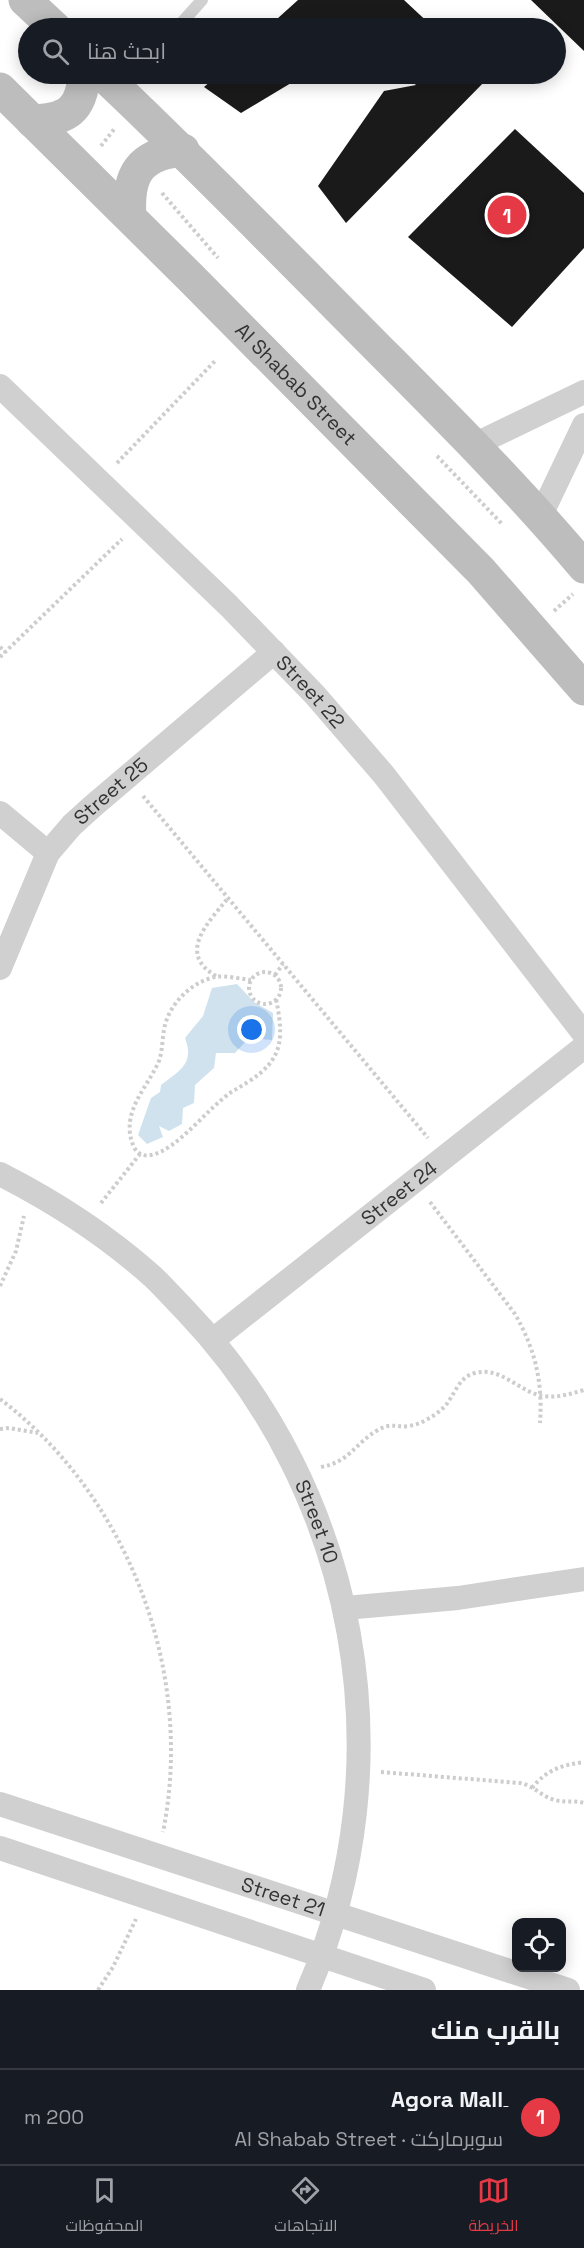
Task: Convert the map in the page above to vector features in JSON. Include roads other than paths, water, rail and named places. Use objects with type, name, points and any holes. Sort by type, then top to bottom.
[{"type":"street","points":[[25,0],[44,18]]},
{"type":"street","points":[[32,121],[53,121],[72,110],[83,92],[83,84]]},
{"type":"street","points":[[123,86],[541,515],[575,582]]},
{"type":"street","name":"Al Shabab Street","points":[[0,89],[448,537],[545,614],[584,689]]},
{"type":"street","points":[[130,217],[128,196],[134,177],[146,161],[163,152],[183,150]]},
{"type":"street","name":"Street 22","points":[[0,386],[141,520],[315,695],[384,775],[584,1034]]},
{"type":"street","points":[[474,445],[584,392]]},
{"type":"street","points":[[541,515],[584,425]]},
{"type":"street","name":"Street 25","points":[[0,968],[48,853],[72,825],[274,652]]},
{"type":"street","points":[[0,813],[48,853]]},
{"type":"street","name":"Street 24","points":[[213,1340],[584,1047]]},
{"type":"street","name":"Street 10","points":[[0,1174],[30,1189],[86,1223],[153,1277],[213,1340],[271,1422],[295,1466],[324,1536],[345,1608],[357,1688],[359,1770],[352,1843],[336,1914],[323,1956],[308,1990]]},
{"type":"street","points":[[345,1608],[458,1598],[584,1579]]},
{"type":"street","name":"Street 21","points":[[0,1804],[568,1990]]},
{"type":"street","points":[[0,1848],[424,1990]]},
{"type":"lane","points":[[186,18],[202,0]]},
{"type":"water","points":[[237,984],[254,1002],[273,1013],[272,1040],[249,1038],[235,1053],[216,1053],[214,1068],[195,1085],[194,1103],[183,1108],[182,1124],[169,1131],[159,1126],[163,1137],[147,1144],[138,1135],[151,1098],[160,1092],[161,1085],[179,1071],[187,1061],[188,1047],[185,1038],[203,1016],[212,988]]},
{"type":"place","name":"ِAgora Mall","points":[[507,215]]}]
